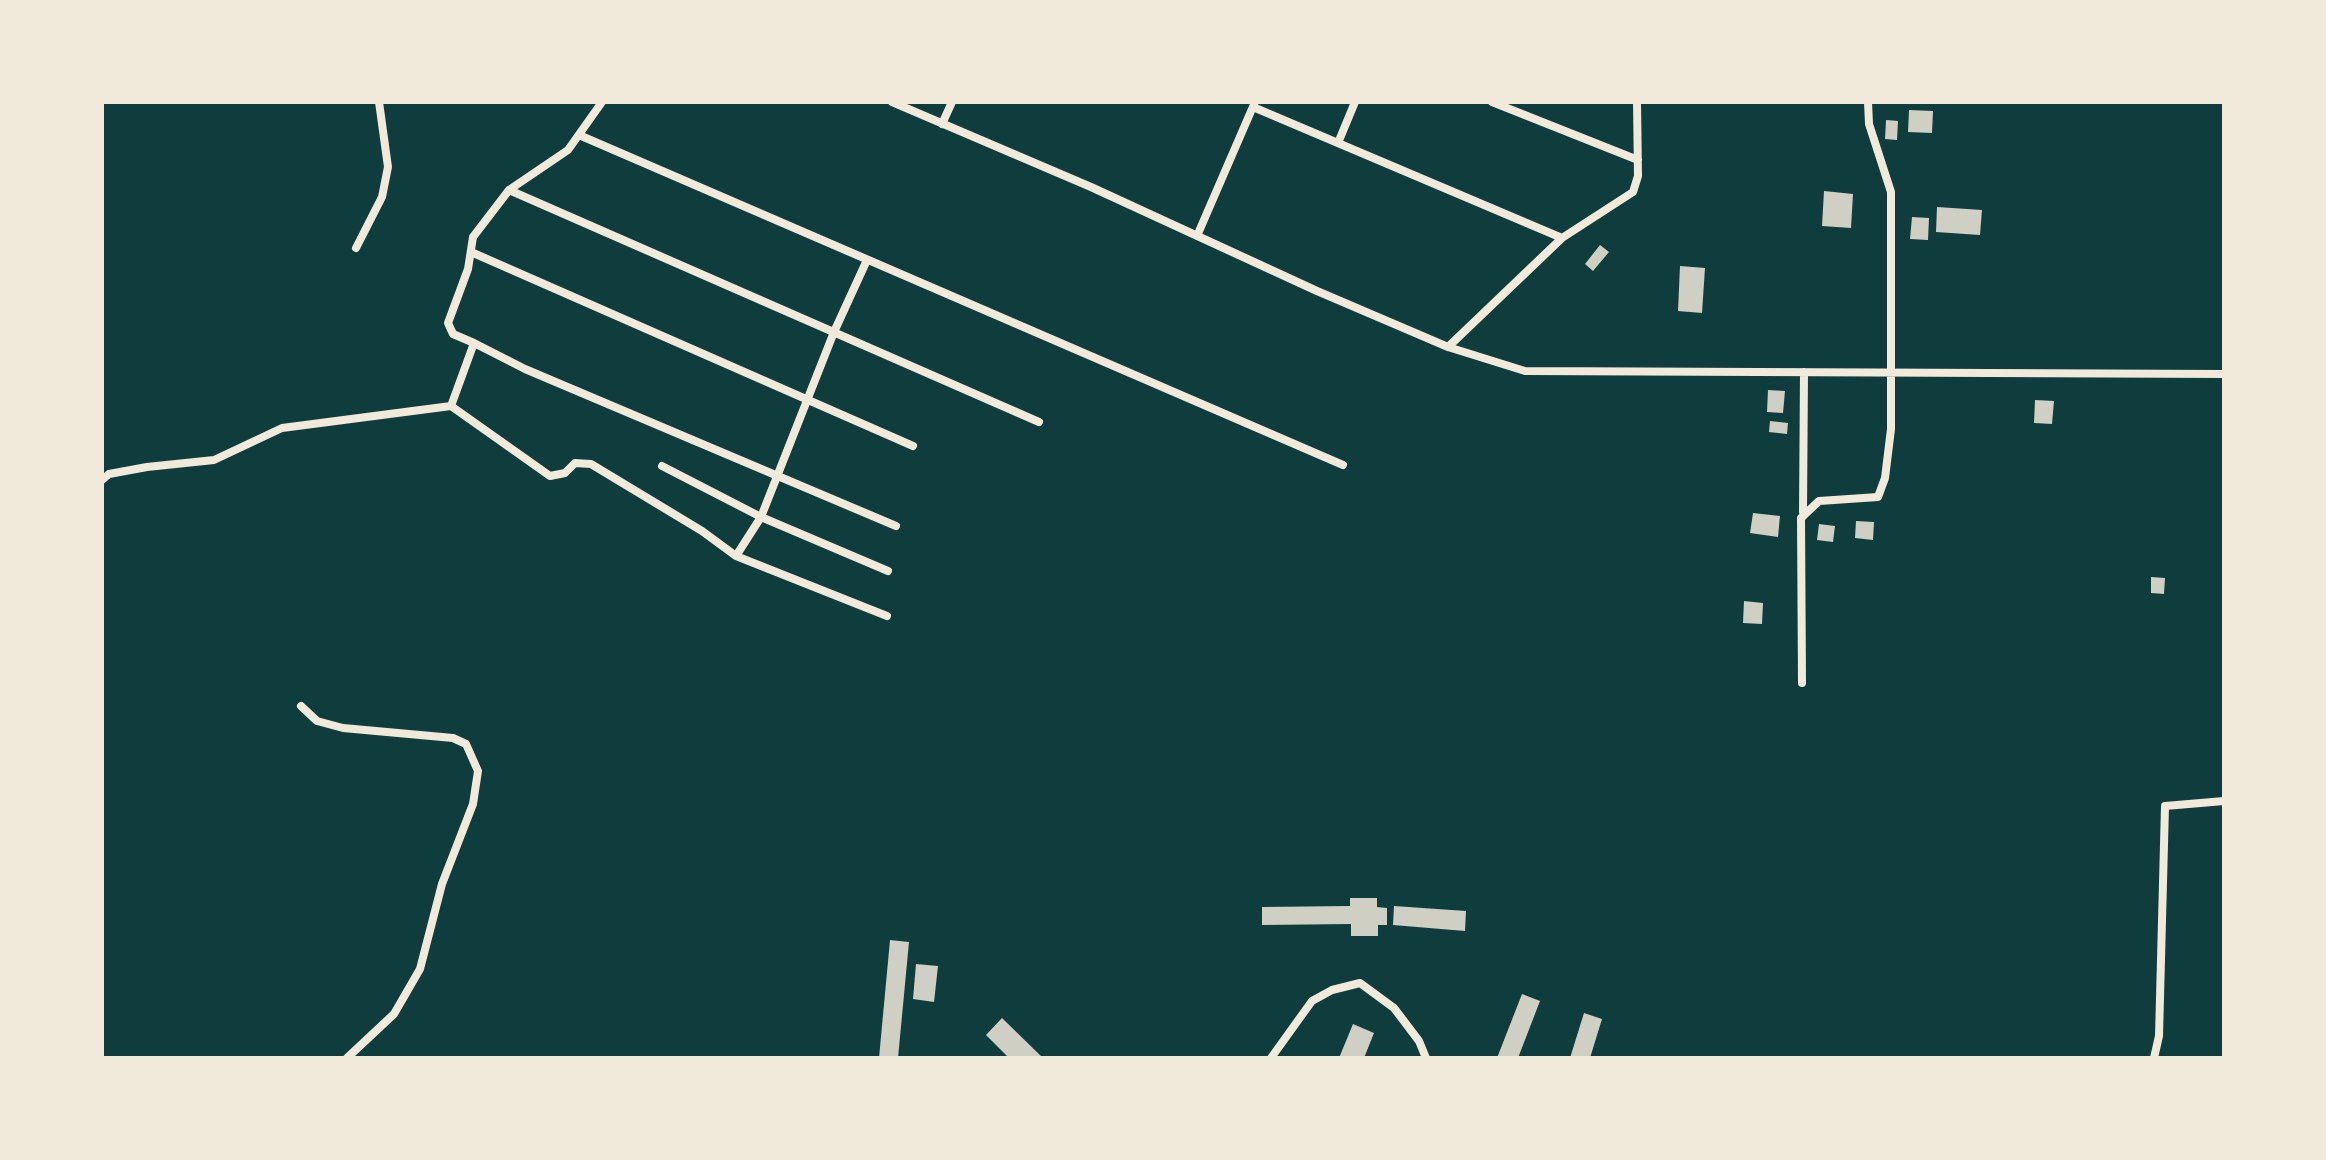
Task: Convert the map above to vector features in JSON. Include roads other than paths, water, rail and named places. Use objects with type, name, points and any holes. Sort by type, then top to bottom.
[{"type":"street","points":[[356,248],[382,197],[388,167],[379,102]]},
{"type":"street","points":[[602,102],[568,150],[509,190],[473,237],[468,269],[448,323],[453,334],[525,369],[896,526]]},
{"type":"street","points":[[892,102],[1448,347],[1525,371],[1554,374],[2224,374]]},
{"type":"street","points":[[942,124],[952,102]]},
{"type":"street","points":[[1338,143],[1355,102]]},
{"type":"street","points":[[1492,102],[1638,160]]},
{"type":"street","points":[[1448,347],[1562,238],[1633,192],[1638,160],[1637,102]]},
{"type":"street","points":[[1803,513],[1819,501],[1872,500],[1880,495],[1891,429],[1891,192],[1869,124],[1868,102]]},
{"type":"street","points":[[1197,236],[1254,105],[1562,238]]},
{"type":"street","points":[[579,135],[1343,465]]},
{"type":"street","points":[[509,190],[1039,422]]},
{"type":"street","points":[[471,252],[736,371],[913,446]]},
{"type":"street","points":[[736,556],[761,517],[834,332],[867,260]]},
{"type":"street","points":[[451,406],[474,343]]},
{"type":"street","points":[[1802,683],[1804,372]]},
{"type":"street","points":[[102,480],[109,474],[147,467],[214,460],[282,428],[451,406],[545,473],[557,476],[575,463],[591,464],[671,511],[736,556],[887,616]]},
{"type":"street","points":[[662,466],[761,517],[888,571]]},
{"type":"street","points":[[301,706],[317,721],[343,728],[453,738],[466,744],[478,771],[473,804],[442,884],[420,969],[394,1014],[347,1058]]},
{"type":"street","points":[[2154,1058],[2159,1036],[2165,806],[2224,801]]},
{"type":"street","points":[[1271,1058],[1312,1001],[1332,990],[1360,983],[1394,1008],[1419,1041],[1426,1058]]}]
